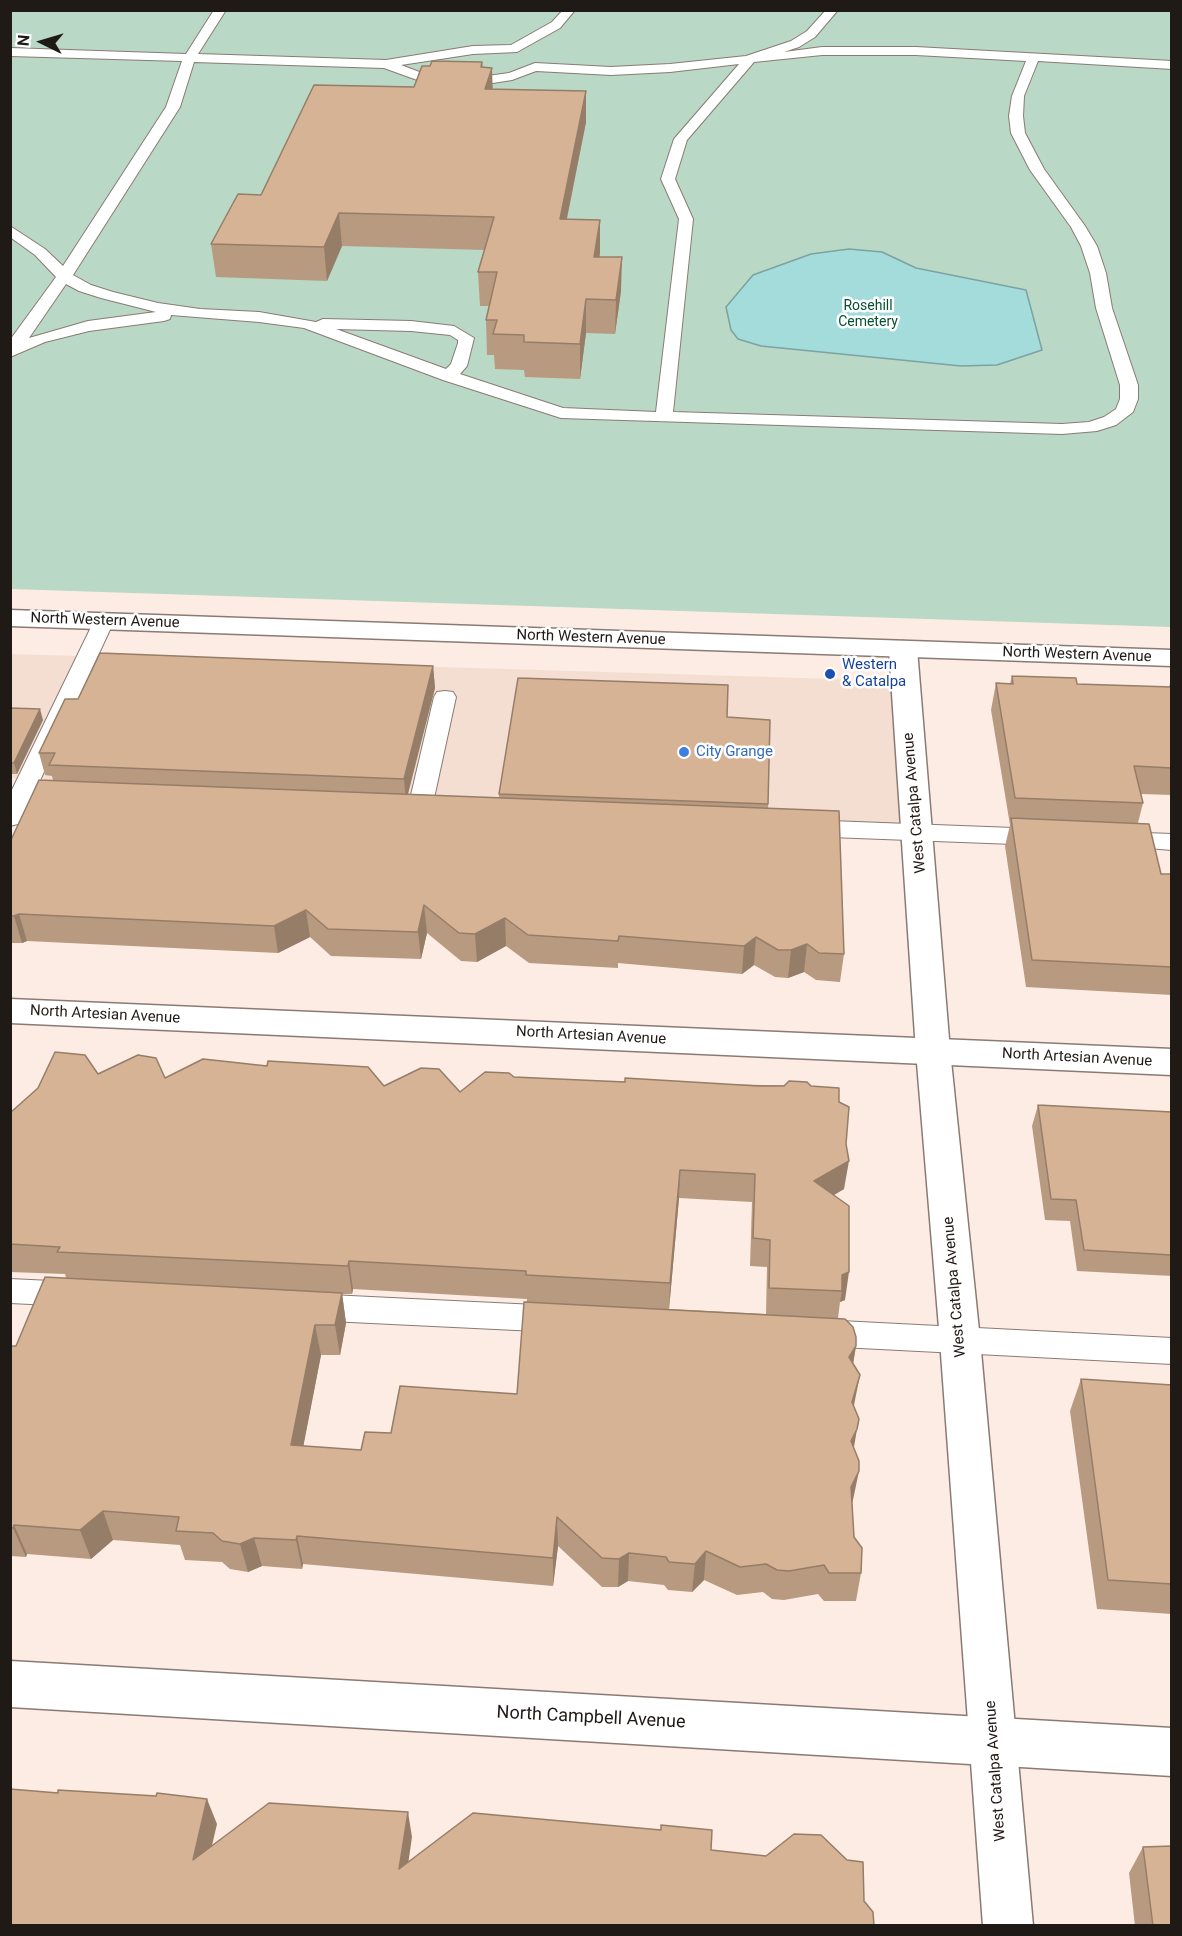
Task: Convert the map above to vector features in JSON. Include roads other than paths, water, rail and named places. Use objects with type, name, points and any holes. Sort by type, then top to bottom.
[{"type":"street","name":"North Western Avenue","points":[[10,618],[1172,658]]},
{"type":"street","name":"West Catalpa Avenue","points":[[903,649],[933,1051],[960,1340],[1008,1926]]},
{"type":"street","name":"North Artesian Avenue","points":[[10,1011],[1172,1062]]},
{"type":"street","name":"North Campbell Avenue","points":[[10,1684],[1172,1752]]},
{"type":"lane","points":[[11,351],[64,276],[173,107],[189,59],[220,10]]},
{"type":"lane","points":[[513,49],[556,25],[570,10]]},
{"type":"lane","points":[[664,417],[686,219],[668,180],[681,139],[751,58],[795,44],[811,34],[832,10]]},
{"type":"lane","points":[[10,52],[386,64],[473,50],[513,49],[526,55],[535,67]]},
{"type":"lane","points":[[386,64],[420,77],[458,80],[498,79],[535,67],[622,71],[833,51],[916,51],[1172,65]]},
{"type":"lane","points":[[308,324],[449,376],[561,413],[1062,429],[1091,427],[1110,421],[1124,412],[1129,399],[1129,385],[1104,308],[1098,273],[1089,246],[1078,225],[1037,170],[1018,133],[1016,116],[1018,96],[1034,56]]},
{"type":"lane","points":[[10,230],[40,252],[64,276],[85,288],[158,308],[308,324],[368,323],[454,331],[466,338],[466,343],[459,366],[449,376]]},
{"type":"lane","points":[[11,351],[39,339],[88,326],[158,316],[200,314]]},
{"type":"lane","points":[[10,819],[104,621]]},
{"type":"lane","points":[[419,812],[445,697]]},
{"type":"lane","points":[[21,796],[92,799]]},
{"type":"lane","points":[[396,811],[442,813]]},
{"type":"lane","points":[[784,827],[1067,838]]},
{"type":"lane","points":[[1102,839],[1172,842]]},
{"type":"lane","points":[[10,1291],[94,1296]]},
{"type":"lane","points":[[285,1305],[582,1321]]},
{"type":"lane","points":[[797,1332],[1172,1351]]},
{"type":"water","points":[[849,249],[882,252],[916,268],[1026,290],[1042,350],[997,365],[961,366],[761,346],[738,339],[731,330],[726,307],[753,275],[811,254]]},
{"type":"place","name":"Western & Catalpa","points":[[830,674]]},
{"type":"place","name":"City Grange","points":[[684,752]]},
{"type":"park label","name":"Rosehill Cemetery","points":[[868,314]]}]
